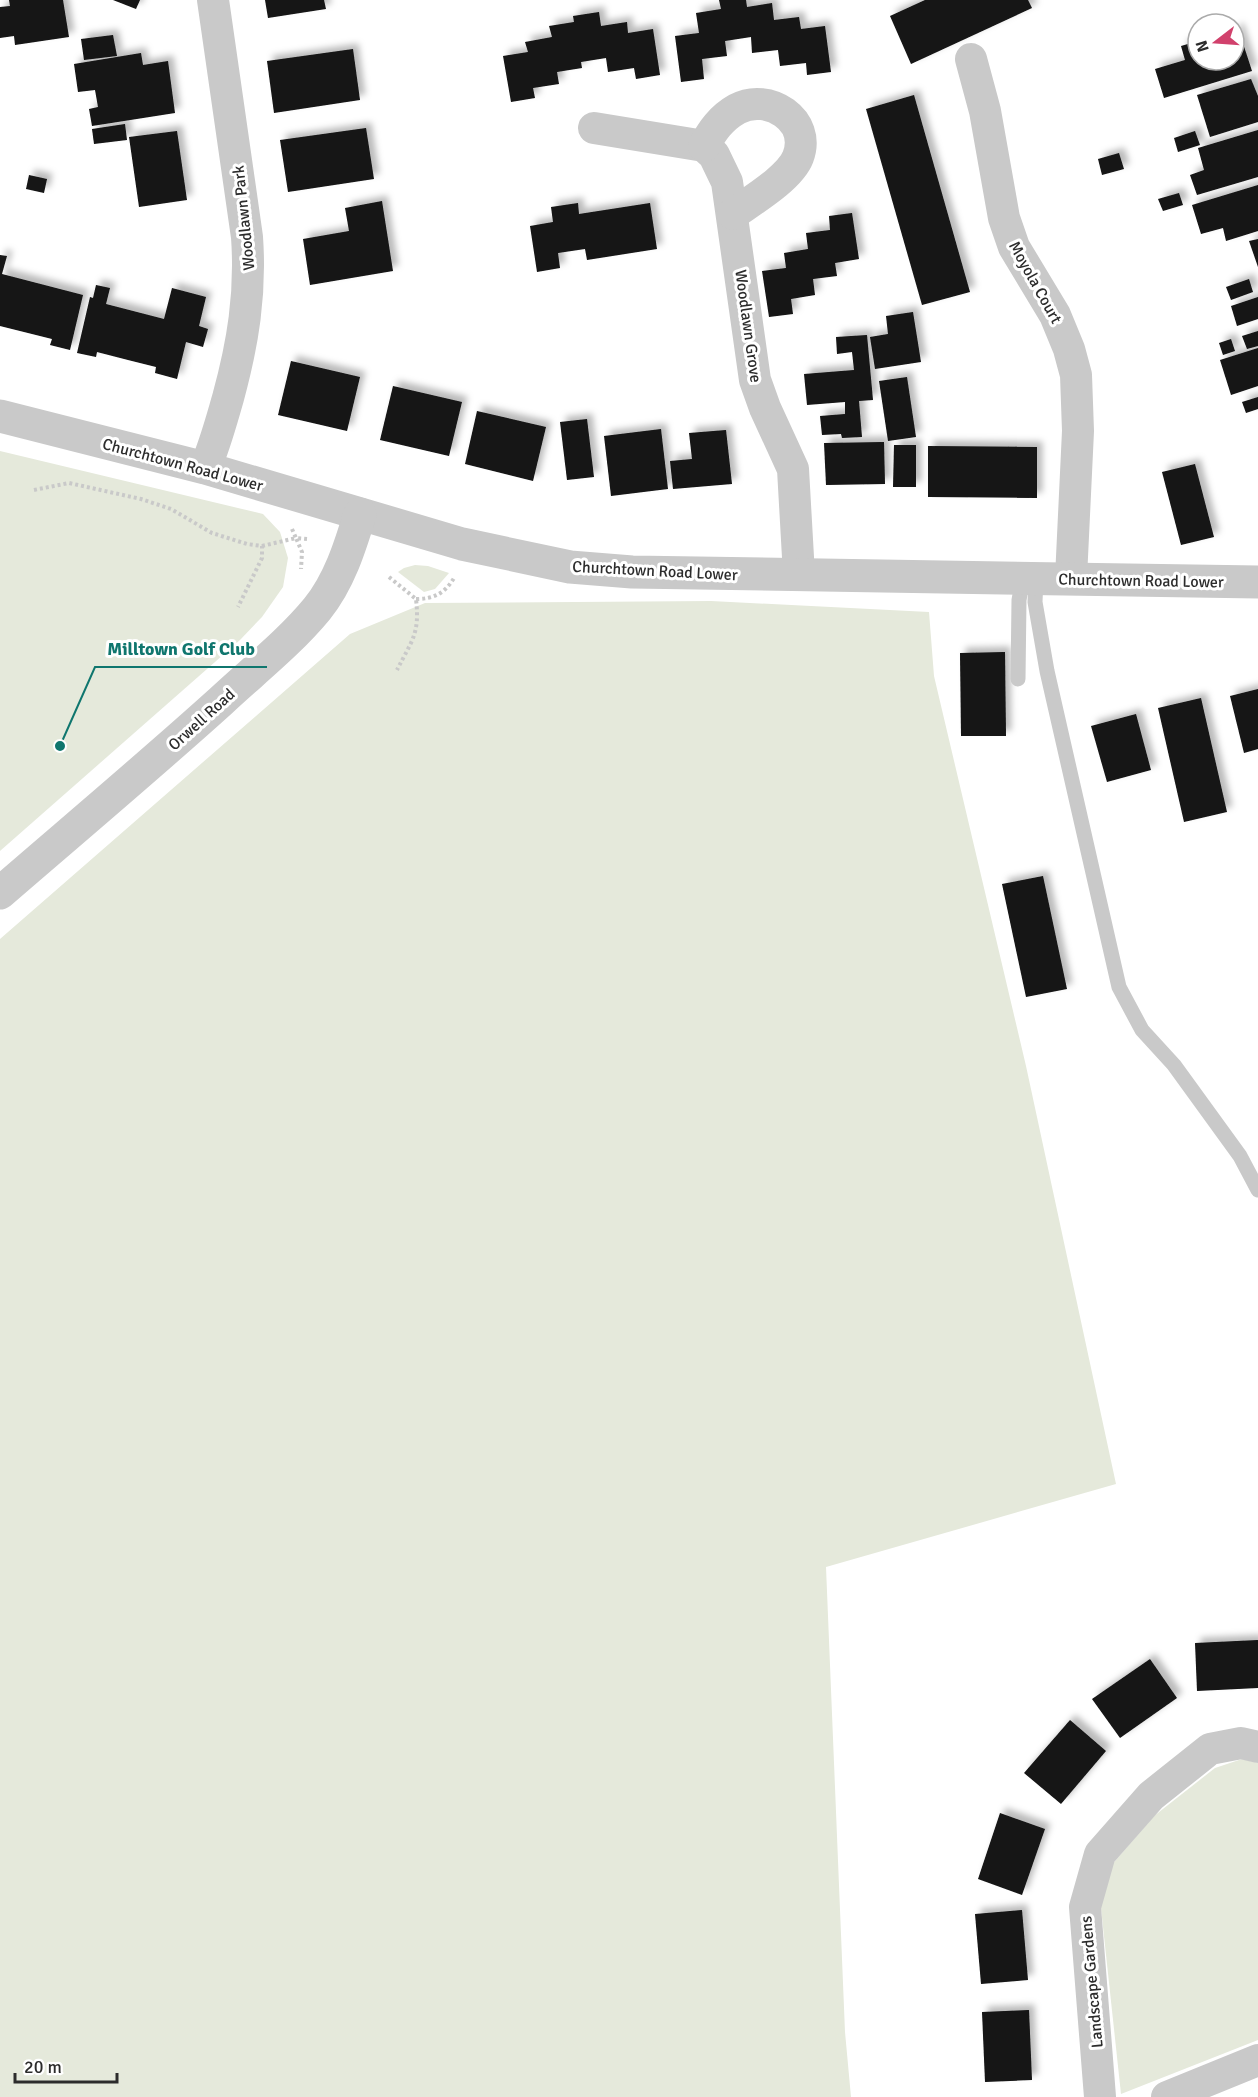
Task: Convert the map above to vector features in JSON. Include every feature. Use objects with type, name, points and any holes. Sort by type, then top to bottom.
[{"type":"street","name":"Woodlawn Park","points":[[205,468],[215,445],[240,354],[250,272],[213,0]]},
{"type":"street","name":"Moyola Court","points":[[971,59],[985,111],[1004,218],[1014,247],[1055,315],[1069,348],[1076,375],[1078,431],[1071,578]]},
{"type":"street","points":[[594,128],[704,146],[714,128],[737,109],[751,104],[777,107],[790,116],[798,128],[801,144],[797,159],[768,190],[733,214]]},
{"type":"street","name":"Woodlawn Grove","points":[[704,146],[714,155],[727,182],[755,380],[765,408],[791,460],[795,478],[799,575]]},
{"type":"street","name":"Churchtown Road Lower","points":[[0,416],[205,468],[462,544],[570,567],[632,572],[1258,582]]},
{"type":"street","name":"Orwell Road","points":[[0,893],[169,748],[276,651],[317,609],[349,550],[360,514]]},
{"type":"street","name":"Landscape Gardens","points":[[1100,2097],[1085,1907],[1100,1854],[1151,1796],[1210,1749],[1241,1743],[1258,1747]]},
{"type":"street","points":[[1167,2097],[1258,2060]]},
{"type":"lane","points":[[1018,679],[1019,600],[1029,578]]},
{"type":"lane","points":[[1029,578],[1047,671],[1119,987],[1142,1030],[1174,1065],[1240,1156],[1258,1190]]},
{"type":"path","points":[[34,490],[69,483],[141,499],[171,509],[212,533],[247,544],[262,546],[262,558],[238,607]]},
{"type":"path","points":[[389,577],[416,599],[424,599],[440,594],[449,586],[456,574]]},
{"type":"path","points":[[397,670],[417,631],[416,599]]},
{"type":"shaded area","points":[[0,451],[263,514],[280,532],[288,558],[283,587],[262,617],[240,640],[0,851]]},
{"type":"shaded area","points":[[415,565],[428,566],[449,573],[435,589],[424,592],[398,572]]},
{"type":"shaded area","points":[[711,601],[929,612],[934,676],[1026,1066],[1116,1484],[826,1567],[845,2032],[851,2097],[0,2097],[0,939],[350,634],[425,603]]},
{"type":"shaded area","points":[[1242,1759],[1258,1763],[1258,2040],[1121,2094],[1100,1899],[1109,1868],[1154,1816],[1215,1768]]},
{"type":"building","points":[[9,0],[63,0],[69,37],[15,45],[14,36],[0,38],[0,7],[10,6]]},
{"type":"building","points":[[113,0],[140,0],[136,9]]},
{"type":"building","points":[[265,0],[324,0],[326,9],[268,18]]},
{"type":"building","points":[[719,0],[746,0],[747,7],[772,3],[774,20],[799,17],[801,29],[825,26],[831,72],[807,75],[806,63],[780,66],[778,50],[752,53],[751,37],[725,41],[727,56],[702,59],[704,79],[681,82],[675,36],[699,33],[696,13],[721,9]]},
{"type":"building","points":[[925,0],[1028,0],[1032,8],[911,64],[890,16]]},
{"type":"building","points":[[599,12],[601,26],[627,22],[628,33],[653,29],[660,75],[636,79],[634,68],[608,72],[606,58],[581,62],[582,68],[557,72],[559,84],[533,88],[535,98],[511,102],[503,56],[528,52],[525,42],[552,37],[549,26],[574,22],[573,16]]},
{"type":"building","points":[[113,35],[117,56],[84,60],[81,39]]},
{"type":"building","points":[[1186,45],[1186,72],[1246,72],[1246,53],[1252,71],[1164,98],[1155,69],[1185,60],[1181,46]]},
{"type":"building","points":[[353,49],[360,100],[274,113],[267,61]]},
{"type":"building","points":[[141,53],[143,65],[168,61],[175,113],[92,126],[89,109],[98,107],[95,90],[78,92],[74,64]]},
{"type":"building","points":[[1251,79],[1258,96],[1258,122],[1210,137],[1197,95]]},
{"type":"building","points":[[914,95],[970,292],[922,305],[866,109]]},
{"type":"building","points":[[125,124],[127,140],[94,144],[92,129]]},
{"type":"building","points":[[366,128],[374,179],[288,192],[280,140]]},
{"type":"building","points":[[1258,130],[1258,177],[1197,195],[1190,175],[1204,170],[1198,148]]},
{"type":"building","points":[[177,131],[187,200],[139,207],[129,137]]},
{"type":"building","points":[[1195,131],[1200,145],[1178,152],[1174,138]]},
{"type":"building","points":[[1119,153],[1124,169],[1102,175],[1098,159]]},
{"type":"building","points":[[29,175],[47,179],[44,193],[26,189]]},
{"type":"building","points":[[1258,185],[1258,231],[1226,241],[1223,228],[1201,234],[1192,205]]},
{"type":"building","points":[[1179,193],[1183,205],[1163,211],[1158,199]]},
{"type":"building","points":[[382,201],[393,271],[310,285],[303,239],[349,231],[345,208]]},
{"type":"building","points":[[578,203],[579,214],[650,203],[657,249],[587,260],[585,249],[558,253],[560,268],[537,272],[530,226],[553,222],[551,207]]},
{"type":"building","points":[[852,213],[859,259],[835,263],[837,276],[813,279],[815,295],[791,299],[793,314],[769,317],[762,271],[786,268],[784,253],[808,249],[806,233],[830,230],[829,216]]},
{"type":"building","points":[[1258,239],[1258,267],[1249,241]]},
{"type":"building","points":[[0,255],[7,256],[2,274],[83,295],[70,350],[50,345],[52,339],[0,326]]},
{"type":"building","points":[[1249,279],[1253,292],[1231,300],[1226,287]]},
{"type":"building","points":[[96,285],[110,288],[106,304],[164,319],[172,288],[206,297],[199,326],[208,329],[203,347],[186,342],[177,379],[155,373],[156,367],[97,352],[96,357],[77,353],[90,297],[93,298]]},
{"type":"building","points":[[1258,297],[1258,319],[1237,326],[1231,306]]},
{"type":"building","points":[[913,312],[921,362],[875,369],[870,337],[888,334],[886,316]]},
{"type":"building","points":[[1258,331],[1258,346],[1247,349],[1242,336]]},
{"type":"building","points":[[867,335],[873,400],[859,401],[862,437],[842,438],[841,434],[822,435],[820,416],[845,414],[845,402],[807,405],[804,374],[854,370],[852,352],[837,354],[836,337]]},
{"type":"building","points":[[1231,339],[1235,351],[1223,355],[1219,343]]},
{"type":"building","points":[[1258,348],[1258,386],[1231,395],[1220,360]]},
{"type":"building","points":[[291,361],[360,377],[347,431],[278,415]]},
{"type":"building","points":[[907,377],[916,437],[888,441],[879,381]]},
{"type":"building","points":[[393,386],[462,402],[449,456],[380,440]]},
{"type":"building","points":[[1258,397],[1258,409],[1246,413],[1242,402]]},
{"type":"building","points":[[477,411],[546,427],[533,481],[465,464]]},
{"type":"building","points":[[587,419],[594,477],[567,480],[560,422]]},
{"type":"building","points":[[661,429],[668,489],[611,496],[604,436]]},
{"type":"building","points":[[726,430],[732,484],[673,489],[670,461],[692,459],[689,433]]},
{"type":"building","points":[[884,442],[885,484],[826,485],[824,443]]},
{"type":"building","points":[[894,445],[916,445],[916,487],[893,487]]},
{"type":"building","points":[[928,446],[1037,447],[1037,498],[928,497]]},
{"type":"building","points":[[1195,464],[1214,537],[1181,545],[1162,472]]},
{"type":"building","points":[[1005,652],[1006,736],[961,736],[960,653]]},
{"type":"building","points":[[1258,689],[1258,749],[1244,753],[1230,696]]},
{"type":"building","points":[[1201,698],[1227,812],[1184,822],[1158,708]]},
{"type":"building","points":[[1136,714],[1151,770],[1107,782],[1091,726]]},
{"type":"building","points":[[1043,876],[1067,989],[1026,997],[1002,884]]},
{"type":"building","points":[[1258,1640],[1258,1688],[1197,1691],[1195,1643]]},
{"type":"building","points":[[1150,1659],[1177,1698],[1120,1738],[1092,1699]]},
{"type":"building","points":[[1070,1720],[1106,1751],[1061,1804],[1024,1773]]},
{"type":"building","points":[[1000,1813],[1045,1829],[1022,1895],[978,1879]]},
{"type":"building","points":[[1022,1910],[1028,1980],[981,1984],[975,1914]]},
{"type":"building","points":[[1029,2010],[1032,2080],[985,2082],[982,2012]]},
{"type":"place","name":"Milltown Golf Club","points":[[60,746]]}]
